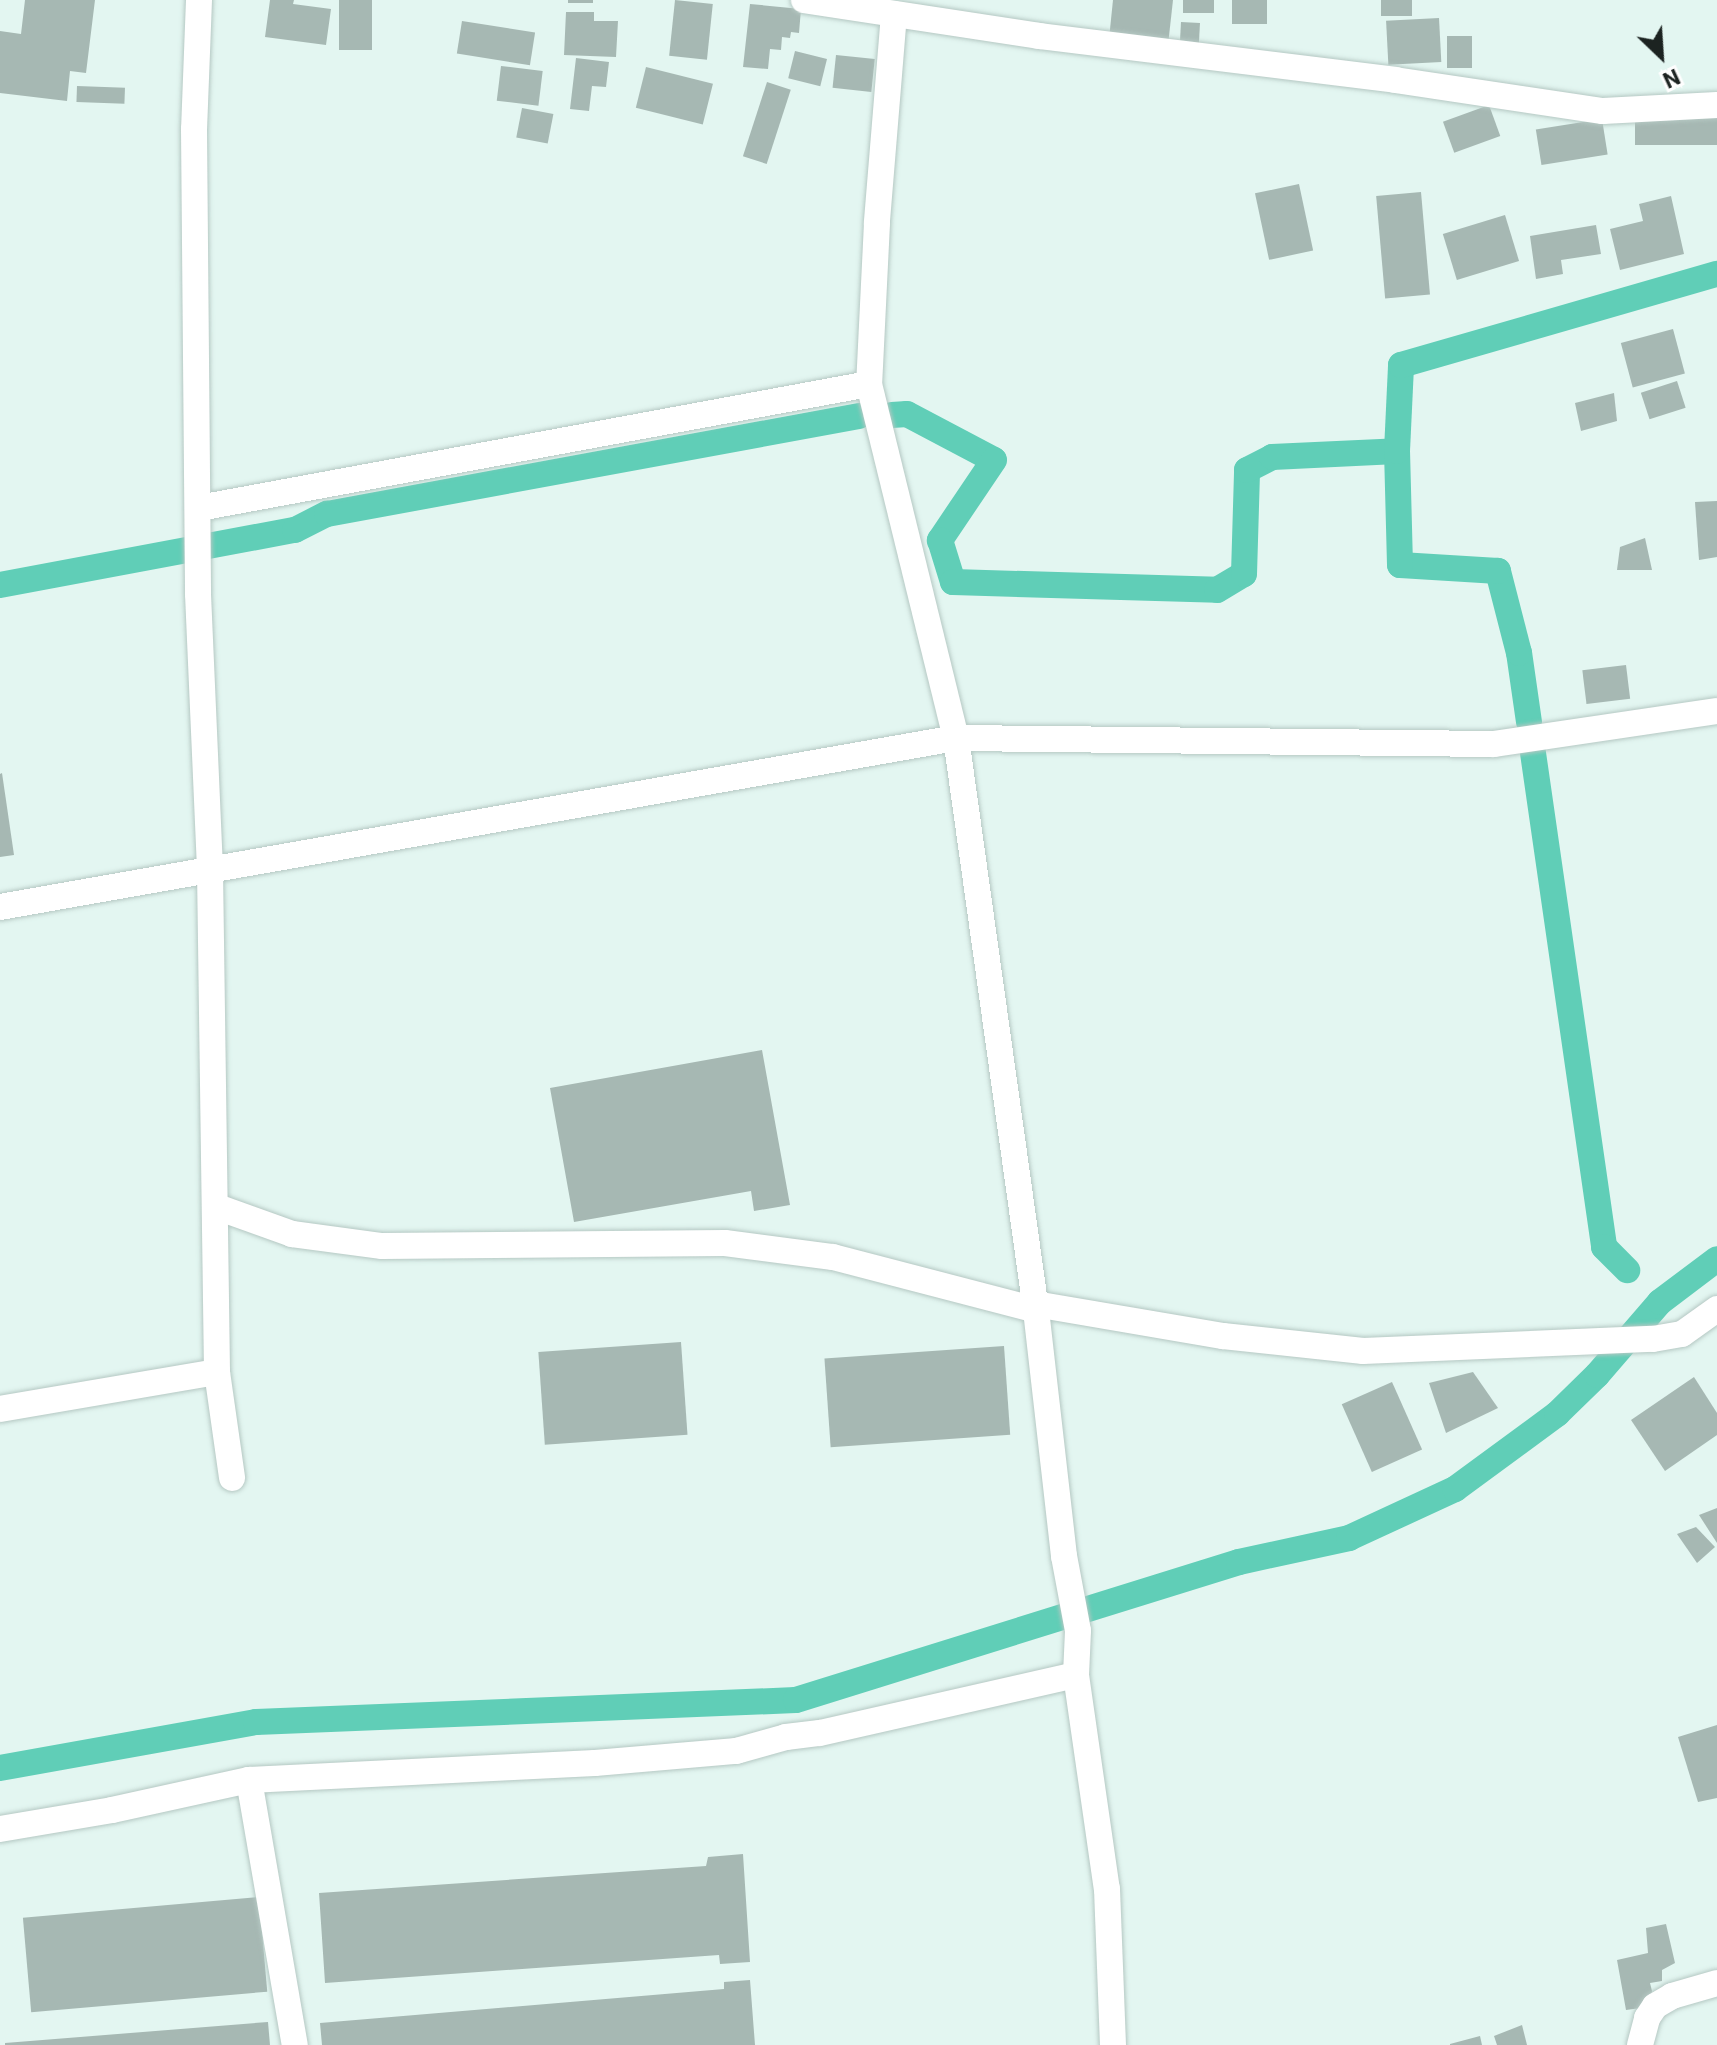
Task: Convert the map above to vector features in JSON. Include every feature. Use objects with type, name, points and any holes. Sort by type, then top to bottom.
[{"type":"street","points":[[199,0],[194,129],[198,594],[210,870],[217,1372],[232,1478]]},
{"type":"street","points":[[804,0],[1603,111],[1717,105]]},
{"type":"street","points":[[894,14],[877,223],[869,384],[956,738],[1035,1307],[1064,1556],[1078,1631],[1076,1675],[1107,1889],[1113,2045]]},
{"type":"street","points":[[198,518],[869,384]]},
{"type":"street","points":[[0,907],[956,738],[1494,744],[1717,711]]},
{"type":"street","points":[[217,1207],[292,1234],[382,1246],[725,1243],[833,1257],[1035,1307],[1223,1336],[1363,1351],[1653,1339],[1682,1334],[1717,1309]]},
{"type":"street","points":[[0,1409],[217,1372]]},
{"type":"street","points":[[0,1829],[112,1810],[249,1780],[595,1763],[736,1751],[786,1737],[820,1733],[1076,1675]]},
{"type":"street","points":[[249,1780],[295,2045]]},
{"type":"street","points":[[1640,2045],[1647,2018],[1655,2006],[1672,1996],[1717,1983]]},
{"type":"building","points":[[25,0],[95,0],[86,73],[70,71],[67,101],[0,93],[0,31],[21,34]]},
{"type":"building","points":[[270,0],[294,0],[293,4],[331,9],[326,45],[265,37]]},
{"type":"building","points":[[339,0],[372,0],[372,50],[339,50]]},
{"type":"building","points":[[568,0],[593,0],[593,3],[568,3]]},
{"type":"building","points":[[675,0],[713,4],[707,60],[669,56]]},
{"type":"building","points":[[1113,0],[1173,0],[1168,45],[1109,39]]},
{"type":"building","points":[[1183,0],[1214,0],[1214,13],[1183,13]]},
{"type":"building","points":[[1232,0],[1267,0],[1267,24],[1232,24]]},
{"type":"building","points":[[1381,0],[1412,0],[1412,16],[1381,16]]},
{"type":"building","points":[[750,4],[801,9],[799,33],[791,32],[790,38],[782,37],[781,50],[770,49],[768,69],[743,67]]},
{"type":"building","points":[[566,12],[594,12],[594,21],[618,21],[616,57],[564,55]]},
{"type":"building","points":[[1439,18],[1441,62],[1388,65],[1386,21]]},
{"type":"building","points":[[462,21],[535,33],[530,65],[457,54]]},
{"type":"building","points":[[1181,22],[1200,23],[1199,45],[1180,44]]},
{"type":"building","points":[[1447,36],[1472,36],[1472,68],[1447,68]]},
{"type":"building","points":[[795,51],[827,59],[820,86],[788,78]]},
{"type":"building","points":[[836,55],[875,59],[871,92],[833,88]]},
{"type":"building","points":[[576,58],[609,62],[606,87],[592,86],[589,111],[570,109]]},
{"type":"building","points":[[501,66],[543,71],[538,106],[497,101]]},
{"type":"building","points":[[646,67],[713,84],[703,124],[636,108]]},
{"type":"building","points":[[767,82],[791,90],[767,164],[743,156]]},
{"type":"building","points":[[77,86],[125,88],[124,104],[76,102]]},
{"type":"building","points":[[1489,105],[1500,136],[1454,153],[1443,122]]},
{"type":"building","points":[[522,108],[553,114],[548,144],[516,137]]},
{"type":"building","points":[[1635,114],[1717,114],[1717,145],[1635,145]]},
{"type":"building","points":[[1602,119],[1608,155],[1541,165],[1536,129]]},
{"type":"building","points":[[1299,184],[1313,251],[1269,260],[1255,193]]},
{"type":"building","points":[[1421,192],[1430,295],[1385,299],[1376,196]]},
{"type":"building","points":[[1671,196],[1684,254],[1620,270],[1610,229],[1643,221],[1639,204]]},
{"type":"building","points":[[1505,215],[1519,261],[1457,280],[1443,234]]},
{"type":"building","points":[[1596,225],[1601,254],[1561,260],[1563,274],[1536,279],[1530,236]]},
{"type":"building","points":[[1673,329],[1685,373],[1633,387],[1621,343]]},
{"type":"building","points":[[1677,381],[1686,408],[1650,419],[1641,393]]},
{"type":"building","points":[[1614,393],[1617,421],[1581,431],[1575,403]]},
{"type":"building","points":[[1717,501],[1717,557],[1699,560],[1695,502]]},
{"type":"building","points":[[1645,538],[1652,570],[1617,570],[1620,547]]},
{"type":"building","points":[[1626,665],[1630,699],[1586,704],[1582,670]]},
{"type":"building","points":[[0,774],[14,855],[0,857]]},
{"type":"building","points":[[762,1050],[790,1205],[754,1211],[751,1191],[574,1222],[550,1088]]},
{"type":"building","points":[[681,1342],[687,1435],[545,1445],[538,1352]]},
{"type":"building","points":[[1004,1346],[1010,1435],[831,1447],[824,1359]]},
{"type":"building","points":[[1473,1372],[1498,1408],[1446,1433],[1429,1383]]},
{"type":"building","points":[[1694,1377],[1717,1413],[1717,1435],[1665,1471],[1631,1420]]},
{"type":"building","points":[[1392,1382],[1422,1450],[1372,1472],[1342,1404]]},
{"type":"building","points":[[1717,1508],[1717,1543],[1699,1515]]},
{"type":"building","points":[[1696,1527],[1715,1547],[1697,1563],[1677,1534]]},
{"type":"building","points":[[1717,1725],[1717,1798],[1698,1802],[1678,1737]]},
{"type":"building","points":[[743,1854],[750,1962],[720,1964],[719,1955],[325,1983],[319,1893],[706,1866],[708,1857]]},
{"type":"building","points":[[259,1897],[267,1992],[31,2012],[23,1918]]},
{"type":"building","points":[[1666,1924],[1675,1963],[1662,1970],[1662,1981],[1650,1983],[1652,1991],[1648,2007],[1626,2010],[1617,1960],[1648,1953],[1646,1928]]},
{"type":"building","points":[[750,1980],[755,2045],[322,2045],[320,2023],[724,1989],[724,1982]]},
{"type":"building","points":[[268,2022],[270,2045],[5,2045],[5,2043]]},
{"type":"building","points":[[1522,2025],[1527,2045],[1497,2045],[1494,2036]]},
{"type":"building","points":[[1480,2036],[1482,2045],[1450,2045],[1450,2044]]},
{"type":"waterway","points":[[1529,722],[1519,653],[1498,571],[1400,565],[1397,451],[1401,365],[1717,274]]},
{"type":"waterway","points":[[892,415],[907,414],[994,460],[940,540],[953,582],[1217,590],[1244,574],[1247,470],[1272,457],[1397,451]]},
{"type":"waterway","points":[[0,585],[295,530],[327,514],[859,416]]},
{"type":"waterway","points":[[1533,753],[1604,1247],[1627,1270]]},
{"type":"waterway","points":[[0,1768],[256,1722],[796,1700],[1239,1562],[1349,1538],[1455,1489],[1557,1414],[1597,1375],[1660,1302],[1717,1259]]}]
